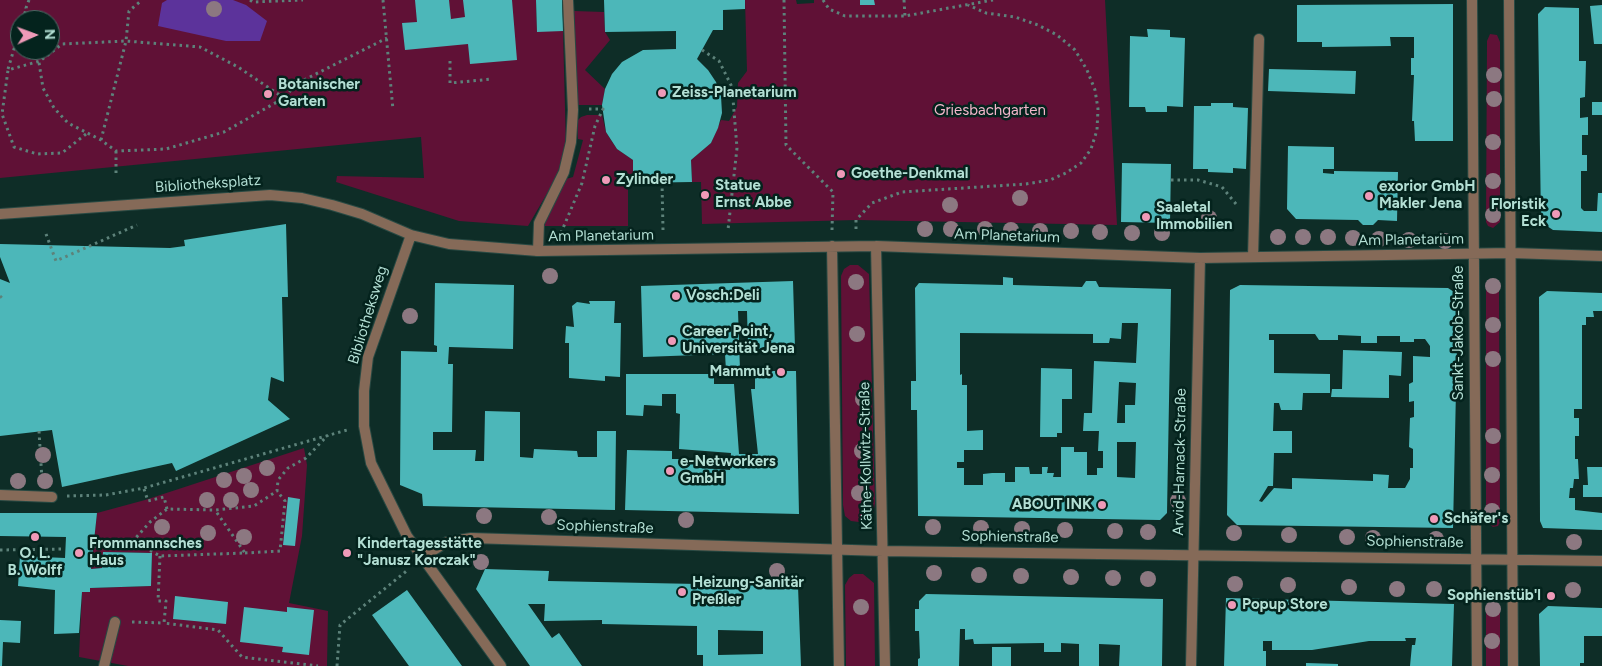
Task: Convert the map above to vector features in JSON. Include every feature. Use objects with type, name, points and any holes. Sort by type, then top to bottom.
[{"type":"street","points":[[538,252],[539,224],[564,172],[571,142],[573,110],[568,0]]},
{"type":"street","name":"Sankt-Jakob-Straße","points":[[1472,0],[1477,666]]},
{"type":"street","points":[[1509,0],[1513,666]]},
{"type":"street","points":[[1253,257],[1259,39]]},
{"type":"street","name":"Bibliotheksplatz","points":[[0,214],[270,195],[302,198],[332,205],[362,214],[411,235]]},
{"type":"street","name":"Am Planetarium","points":[[411,235],[449,244],[538,252],[876,246],[1200,258],[1474,254],[1602,256]]},
{"type":"street","name":"Bibliotheksweg","points":[[411,235],[368,357],[364,391],[364,426],[370,463],[407,536],[501,666]]},
{"type":"street","name":"Käthe-Kollwitz-Straße","points":[[832,246],[839,666]]},
{"type":"street","name":"Käthe-Kollwitz-Straße","points":[[876,246],[885,666]]},
{"type":"street","name":"Arvid-Harnack-Straße","points":[[1191,666],[1200,258]]},
{"type":"street","points":[[0,495],[47,497]]},
{"type":"street","name":"Sophienstraße","points":[[422,556],[447,542],[471,538],[883,551],[1602,561]]},
{"type":"street","points":[[104,666],[115,622]]},
{"type":"path","points":[[26,8],[29,0]]},
{"type":"path","points":[[101,140],[126,41],[129,11],[142,0]]},
{"type":"path","points":[[250,0],[253,2],[303,0]]},
{"type":"path","points":[[382,0],[393,110]]},
{"type":"path","points":[[784,0],[786,144],[833,192],[832,246]]},
{"type":"path","points":[[823,0],[829,8],[845,16],[905,16],[993,0]]},
{"type":"path","points":[[904,0],[905,16]]},
{"type":"path","points":[[856,246],[856,220],[872,203],[902,192],[1026,184],[1050,180],[1066,173],[1081,163],[1091,149],[1097,130],[1098,109],[1090,76],[1075,50],[1057,35],[1038,25],[1014,17],[986,13],[968,5]]},
{"type":"path","points":[[40,61],[43,88],[54,108],[68,123],[86,134],[101,140],[116,151],[166,149],[224,132],[284,98],[296,84],[387,38]]},
{"type":"path","points":[[8,70],[40,61],[62,44],[126,41],[200,47],[238,67],[284,98]]},
{"type":"path","points":[[702,50],[718,61],[732,87],[736,119],[737,148],[726,248]]},
{"type":"path","points":[[11,60],[2,114],[14,147],[37,154],[62,153],[86,134]]},
{"type":"path","points":[[450,62],[450,83],[492,80]]},
{"type":"path","points":[[116,151],[116,173]]},
{"type":"path","points":[[1171,180],[1198,180],[1222,187],[1238,206]]},
{"type":"path","points":[[662,182],[663,230]]},
{"type":"path","points":[[46,234],[56,261],[137,225]]},
{"type":"path","points":[[39,431],[47,497],[106,495],[144,488],[347,430]]},
{"type":"path","points":[[133,541],[160,556],[280,551],[285,501],[277,491],[278,480],[288,468],[306,458],[330,434]]},
{"type":"path","points":[[144,488],[148,501],[164,497],[167,509]]},
{"type":"path","points":[[93,548],[133,541],[150,522],[167,509],[214,510],[254,506],[277,491]]},
{"type":"path","points":[[214,510],[245,553]]},
{"type":"path","points":[[0,550],[65,549]]},
{"type":"path","points":[[160,556],[158,601],[166,601],[164,622]]},
{"type":"path","points":[[337,666],[340,625],[408,570]]},
{"type":"path","points":[[115,622],[164,622],[218,630],[242,657],[318,666]]},
{"type":"green space","name":"Botanischer Garten","points":[[0,0],[536,0],[537,31],[563,31],[566,147],[556,178],[528,226],[459,221],[336,182],[337,176],[424,178],[421,137],[0,178]]},
{"type":"green space","name":"Griesbachgarten","points":[[745,0],[796,0],[797,4],[814,3],[814,0],[1105,0],[1117,225],[856,220],[702,224],[701,182],[692,182],[691,160],[711,143],[721,120],[729,121],[737,107],[738,83],[747,71]]},
{"type":"green space","points":[[574,11],[604,12],[605,32],[610,40],[585,70],[605,89],[602,105],[577,105]]},
{"type":"green space","points":[[1490,34],[1497,35],[1500,42],[1500,222],[1493,228],[1488,226],[1486,222],[1487,41]]},
{"type":"green space","points":[[587,115],[602,115],[606,132],[617,149],[633,160],[633,183],[628,183],[628,226],[543,226],[566,179],[573,177],[583,140],[578,139],[577,121]]},
{"type":"green space","points":[[850,265],[858,265],[869,274],[875,503],[873,514],[866,521],[859,522],[851,521],[845,516],[843,505],[841,276],[844,269]]},
{"type":"green space","points":[[1493,283],[1499,287],[1500,522],[1498,526],[1493,527],[1486,521],[1486,291],[1490,284]]},
{"type":"green space","points":[[304,448],[307,465],[302,536],[289,603],[328,611],[327,666],[128,666],[79,657],[82,592],[90,592],[90,588],[151,586],[152,553],[103,552],[102,568],[91,569],[97,513],[145,500]]},
{"type":"green space","points":[[854,574],[863,574],[874,583],[875,666],[846,666],[845,585]]},
{"type":"green space","points":[[1494,602],[1500,610],[1500,666],[1486,666],[1486,610],[1487,606]]},
{"type":"shaded area","points":[[167,0],[233,0],[246,5],[267,21],[260,41],[226,41],[158,26],[162,3]]},
{"type":"building","points":[[415,0],[449,0],[451,19],[465,17],[463,0],[512,0],[517,60],[470,64],[468,44],[405,50],[402,23],[417,22]]},
{"type":"building","points":[[536,0],[562,0],[563,31],[537,32]]},
{"type":"building","name":"Zeiss-Planetarium","points":[[604,0],[745,0],[745,9],[723,10],[723,30],[713,30],[697,59],[716,82],[721,96],[722,113],[711,143],[691,160],[692,182],[633,183],[633,160],[617,149],[606,132],[602,105],[605,89],[612,74],[622,62],[643,50],[676,49],[676,31],[605,32]]},
{"type":"building","points":[[860,0],[874,0],[875,5],[860,5]]},
{"type":"building","points":[[1453,4],[1453,141],[1415,141],[1414,121],[1412,121],[1414,75],[1411,75],[1411,58],[1414,58],[1414,37],[1390,37],[1391,46],[1322,47],[1322,42],[1297,42],[1297,5]]},
{"type":"building","points":[[1602,5],[1602,44],[1594,44],[1590,6]]},
{"type":"building","points":[[1545,7],[1579,8],[1579,61],[1586,61],[1585,97],[1580,98],[1580,118],[1588,117],[1588,135],[1582,135],[1582,155],[1587,155],[1587,171],[1581,171],[1581,208],[1584,211],[1597,211],[1598,193],[1602,193],[1602,232],[1553,230],[1541,222],[1538,14]]},
{"type":"building","points":[[1147,29],[1170,30],[1170,37],[1185,38],[1183,107],[1167,106],[1167,112],[1146,112],[1145,107],[1129,107],[1130,36],[1148,37]]},
{"type":"building","points":[[1269,69],[1356,71],[1355,94],[1268,91]]},
{"type":"building","points":[[1592,102],[1602,102],[1602,115],[1592,115]]},
{"type":"building","points":[[1211,103],[1233,103],[1233,107],[1248,108],[1246,169],[1233,168],[1233,173],[1193,169],[1194,106],[1211,106]]},
{"type":"building","points":[[1288,146],[1334,147],[1334,169],[1323,169],[1323,173],[1334,174],[1334,171],[1398,172],[1397,221],[1378,220],[1373,225],[1363,225],[1358,220],[1296,219],[1287,209]]},
{"type":"building","points":[[1122,163],[1171,164],[1170,223],[1121,222]]},
{"type":"building","points":[[286,224],[288,297],[282,297],[284,382],[271,377],[268,400],[290,419],[176,471],[172,463],[62,487],[52,430],[0,436],[0,279],[10,283],[0,257],[0,244],[170,248],[185,246],[184,240]]},
{"type":"building","points":[[1003,277],[1013,278],[1013,285],[1082,287],[1086,281],[1096,281],[1099,287],[1171,289],[1167,513],[1160,520],[918,516],[917,410],[911,410],[911,381],[916,381],[915,288],[919,283],[1003,285]],"holes":[[[1122,323],[1138,323],[1136,363],[1094,361],[1092,413],[1084,413],[1083,431],[1099,431],[1098,451],[1103,451],[1103,468],[1097,468],[1097,475],[1087,475],[1087,452],[1074,452],[1074,447],[1061,447],[1061,477],[1053,477],[1054,473],[1047,473],[1048,467],[1042,467],[1042,474],[1030,474],[1029,467],[1015,467],[1015,482],[1005,482],[1005,473],[992,473],[983,474],[983,485],[964,485],[964,468],[957,468],[957,462],[964,462],[964,450],[983,450],[983,430],[967,431],[967,385],[962,385],[962,374],[960,375],[960,333],[1093,334],[1093,343],[1109,343],[1110,338],[1121,339]],[[1119,382],[1136,383],[1135,405],[1125,405],[1125,423],[1117,423]],[[1117,442],[1136,442],[1135,478],[1117,477]]]},
{"type":"building","points":[[793,281],[795,348],[748,349],[747,311],[738,311],[740,370],[726,370],[725,354],[643,357],[641,286]]},
{"type":"building","points":[[435,283],[514,285],[513,349],[449,347],[448,364],[453,364],[452,432],[433,432],[433,450],[476,450],[475,461],[484,461],[485,411],[520,412],[520,457],[533,458],[534,449],[577,451],[578,457],[597,457],[597,431],[616,431],[615,510],[423,506],[422,494],[400,485],[401,351],[437,352],[437,346],[434,345]]},
{"type":"building","points":[[1240,285],[1448,288],[1454,292],[1458,298],[1453,528],[1237,525],[1227,515],[1230,290]],"holes":[[[1269,334],[1315,334],[1319,340],[1338,340],[1338,335],[1361,336],[1361,343],[1377,343],[1377,336],[1400,336],[1400,342],[1414,342],[1414,339],[1425,339],[1430,346],[1430,357],[1413,356],[1413,382],[1409,384],[1409,402],[1414,401],[1414,417],[1410,418],[1409,447],[1413,449],[1413,468],[1410,468],[1410,479],[1405,488],[1388,488],[1389,475],[1373,474],[1373,481],[1292,478],[1292,489],[1274,488],[1262,502],[1259,501],[1268,486],[1273,486],[1274,453],[1292,453],[1292,431],[1273,431],[1274,403],[1279,403],[1281,410],[1302,410],[1303,393],[1330,393],[1330,374],[1274,373],[1274,340],[1269,340]]]},
{"type":"building","points":[[1547,291],[1602,293],[1602,311],[1593,311],[1594,317],[1586,317],[1586,325],[1582,325],[1582,409],[1574,409],[1574,418],[1579,418],[1579,436],[1575,436],[1575,459],[1578,459],[1579,479],[1574,479],[1573,488],[1570,488],[1569,498],[1575,498],[1575,510],[1602,513],[1602,530],[1543,528],[1540,521],[1539,297]]},
{"type":"building","points":[[589,301],[615,301],[614,323],[621,323],[620,377],[605,376],[605,381],[569,378],[569,343],[565,343],[566,326],[574,327],[572,306],[577,302],[590,304]]},
{"type":"building","points":[[1343,350],[1402,352],[1401,376],[1389,375],[1389,398],[1331,397],[1332,389],[1342,389]]},
{"type":"building","points":[[1041,368],[1072,369],[1072,399],[1062,399],[1062,433],[1057,433],[1057,437],[1040,437]]},
{"type":"building","points":[[755,371],[796,371],[799,514],[625,510],[627,450],[672,451],[672,459],[699,459],[699,468],[730,470],[731,453],[679,449],[680,414],[676,413],[676,394],[662,394],[662,406],[644,405],[643,416],[626,415],[626,374],[714,374],[714,384],[734,384],[739,454],[758,454],[751,389],[755,389]]},
{"type":"building","points":[[1587,467],[1602,467],[1602,497],[1583,497],[1583,485],[1588,485]]},
{"type":"building","points":[[288,497],[300,499],[295,546],[283,545]]},
{"type":"building","name":"Frommannsches Haus","points":[[0,513],[97,513],[91,569],[102,568],[103,552],[152,553],[151,586],[90,588],[90,592],[82,592],[79,633],[54,634],[55,590],[18,586],[20,556],[65,558],[66,537],[0,536]]},
{"type":"building","points":[[485,569],[549,571],[548,581],[798,586],[801,666],[703,666],[703,655],[697,655],[697,626],[602,624],[602,620],[544,621],[545,604],[528,604],[552,638],[559,633],[582,666],[530,666],[476,589]],"holes":[[[718,630],[763,631],[763,654],[718,655]]]},
{"type":"building","points":[[407,590],[462,666],[409,666],[372,615]]},
{"type":"building","points":[[926,594],[1163,599],[1162,666],[1119,666],[1120,645],[1099,644],[1099,666],[1079,666],[1079,644],[1061,643],[1061,652],[1044,652],[1044,643],[974,644],[973,639],[965,640],[965,629],[960,629],[959,666],[918,666],[918,659],[920,658],[919,631],[915,631],[915,609],[919,609],[919,601]]},
{"type":"building","points":[[175,596],[228,602],[226,624],[173,619]]},
{"type":"building","points":[[1226,598],[1454,604],[1452,666],[1410,666],[1412,645],[1415,645],[1416,638],[1405,638],[1406,641],[1369,641],[1312,650],[1272,650],[1272,641],[1263,641],[1263,651],[1266,651],[1266,666],[1224,666]]},
{"type":"building","points":[[1548,606],[1602,608],[1602,636],[1584,636],[1584,663],[1580,663],[1580,666],[1540,666],[1539,614]]},
{"type":"building","points":[[244,607],[287,612],[287,607],[314,610],[309,655],[282,652],[283,647],[240,642]]},
{"type":"building","points":[[0,620],[21,621],[20,643],[3,642],[2,666],[0,666]]},
{"type":"building","points":[[992,647],[1011,647],[1011,666],[992,666]]},
{"type":"building","points":[[1306,663],[1338,664],[1338,666],[1306,666]]},
{"type":"place","name":"Zeiss-Planetarium","points":[[662,93]]},
{"type":"place","name":"Botanischer Garten","points":[[268,94]]},
{"type":"place","name":"Goethe-Denkmal","points":[[841,174]]},
{"type":"place","name":"Zylinder","points":[[606,180]]},
{"type":"place","name":"Statue Ernst Abbe","points":[[705,195]]},
{"type":"place","name":"exorior GmbH Makler Jena","points":[[1369,196]]},
{"type":"place","name":"Floristik Eck","points":[[1556,214]]},
{"type":"place","name":"Saaletal Immobilien","points":[[1146,217]]},
{"type":"place","name":"Vosch:Deli","points":[[676,296]]},
{"type":"place","name":"Career Point, Universität Jena","points":[[672,341]]},
{"type":"place","name":"Mammut","points":[[781,372]]},
{"type":"place","name":"e-Networkers GmbH","points":[[670,471]]},
{"type":"place","name":"ABOUT INK","points":[[1102,505]]},
{"type":"place","name":"Schäfer's","points":[[1434,519]]},
{"type":"place","name":"O. L. B. Wolff","points":[[35,537]]},
{"type":"place","name":"Frommannsches Haus","points":[[79,553]]},
{"type":"place","name":"Kindertagesstätte \"Janusz Korczak\"","points":[[347,553]]},
{"type":"place","name":"Heizung-Sanitär Preßler","points":[[682,592]]},
{"type":"place","name":"Sophienstüb'l","points":[[1551,596]]},
{"type":"place","name":"Popup Store","points":[[1232,605]]}]
